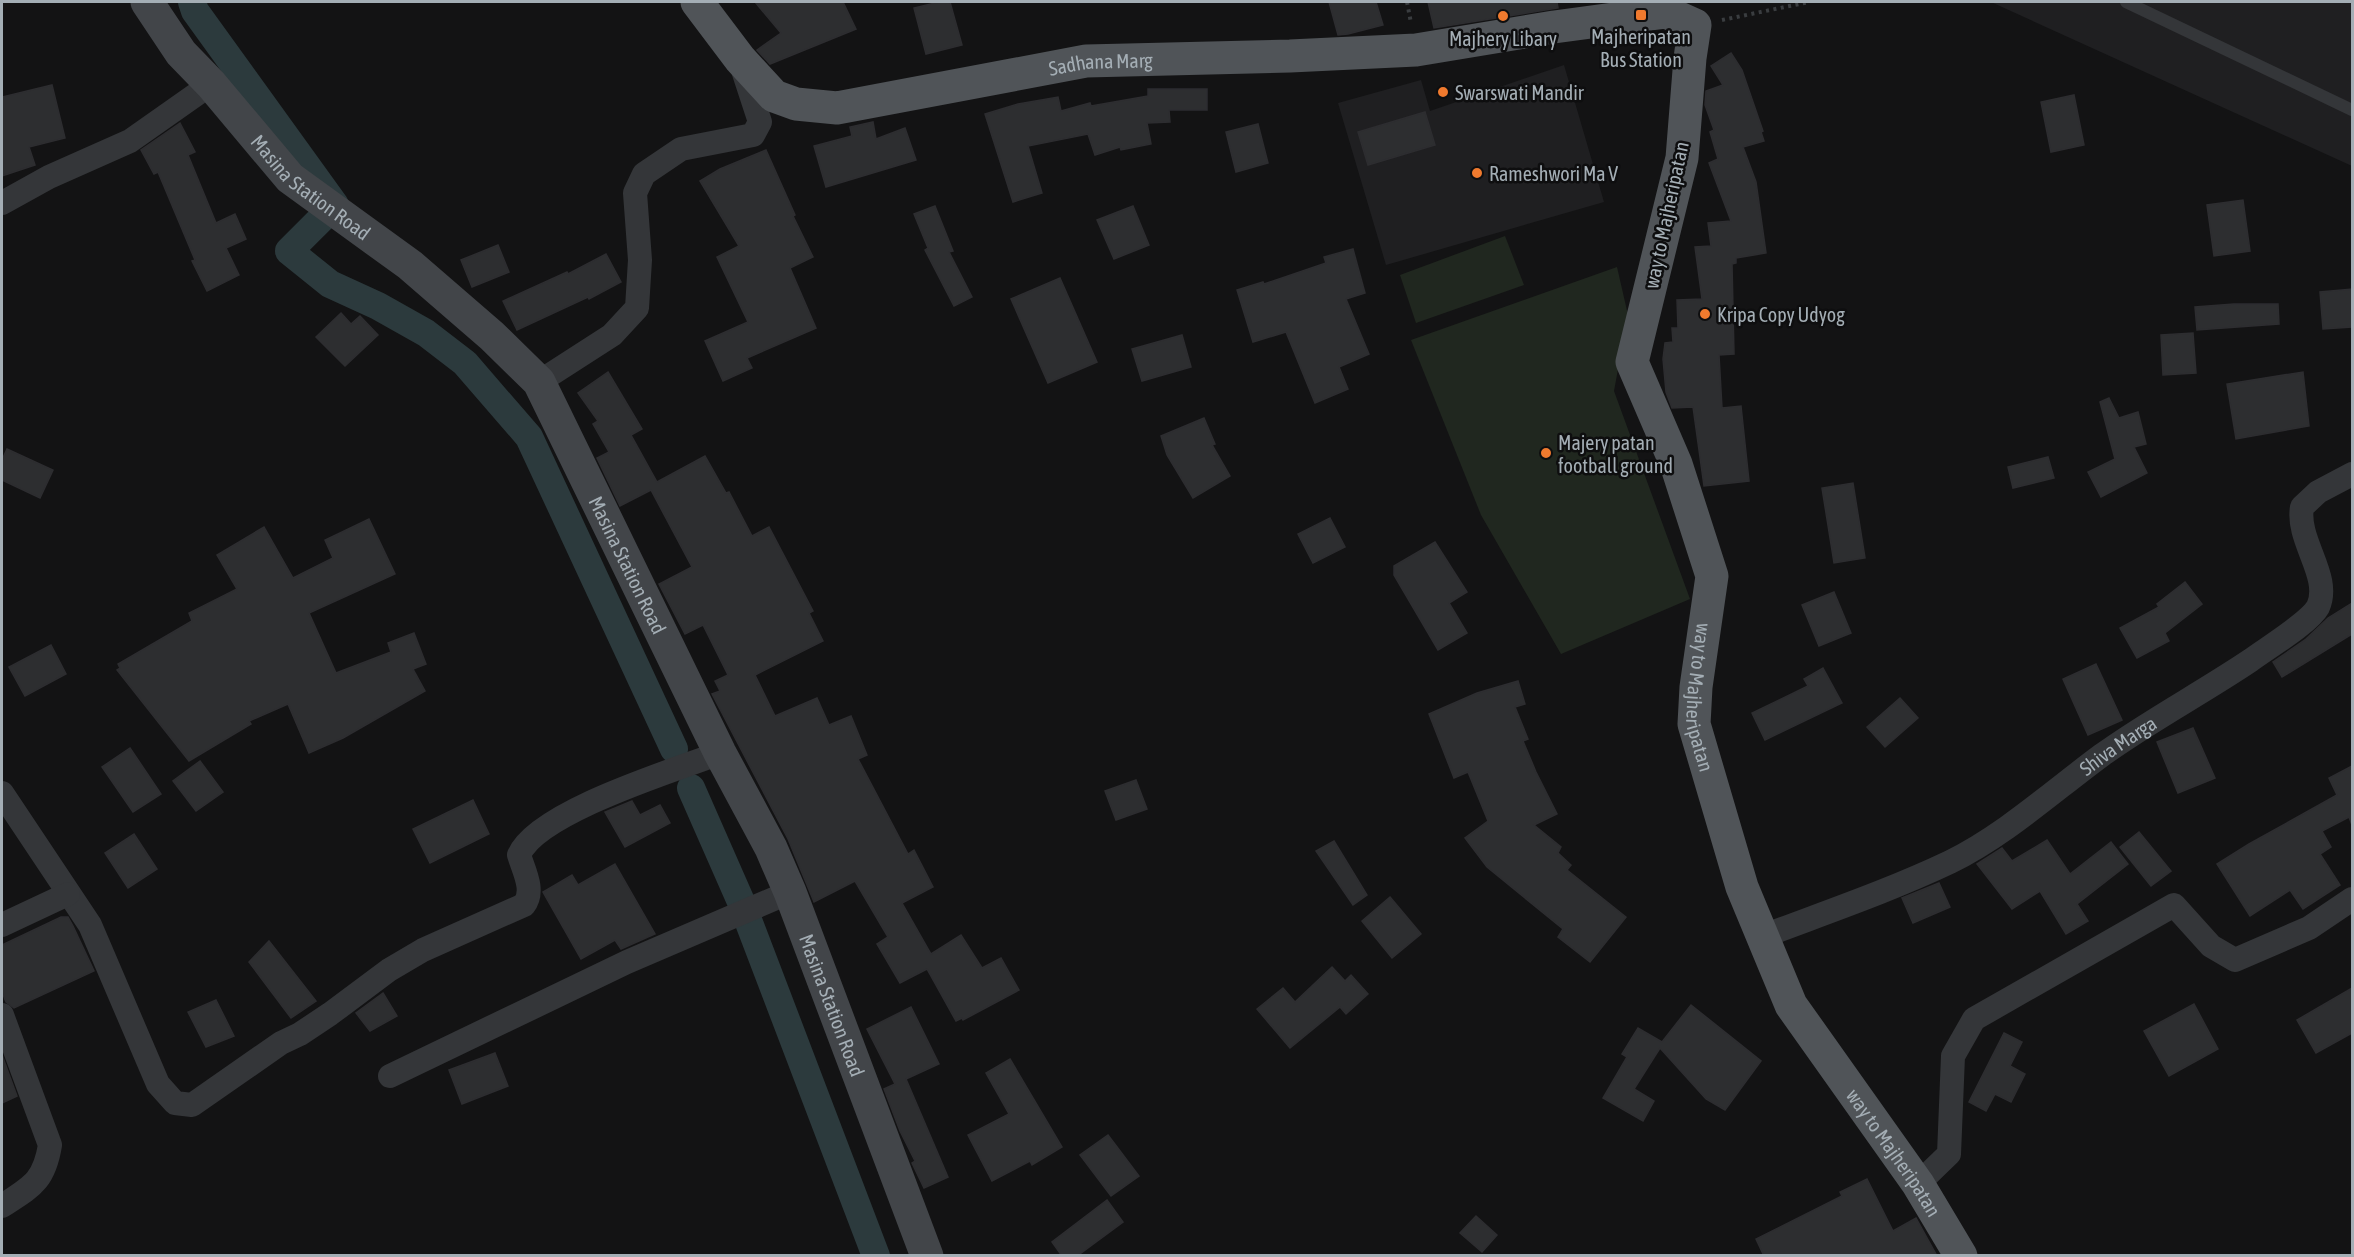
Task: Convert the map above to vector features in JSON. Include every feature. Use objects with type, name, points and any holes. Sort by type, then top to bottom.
[{"type":"main road","name":"Sadhana Marg","points":[[698,2],[740,59],[774,96],[796,104],[837,108],[1086,61],[1416,50],[1554,27],[1666,12],[1695,25]]},
{"type":"main road","name":"way to Majheripatan","points":[[1695,25],[1682,158],[1632,362],[1676,464],[1712,576],[1696,687],[1694,724],[1742,887],[1791,1005],[1918,1184],[1961,1256]]},
{"type":"street","name":"Masina Station Road","points":[[147,2],[181,53],[211,84],[290,178],[410,265],[492,336],[539,382],[720,753],[771,848],[790,892],[927,1256]]},
{"type":"street","points":[[539,382],[612,335],[637,308],[640,260],[635,193],[644,174],[681,149],[753,135],[760,122],[740,59]]},
{"type":"street","points":[[2,203],[50,177],[130,141],[211,84]]},
{"type":"street","name":"Shiva Marga","points":[[1761,937],[1950,862],[1980,846],[2105,753],[2291,632],[2316,610],[2323,591],[2304,539],[2302,507],[2318,492],[2352,474]]},
{"type":"street","points":[[2,793],[90,926],[158,1084],[175,1103],[192,1105],[281,1043],[300,1034],[330,1014],[389,970],[423,950],[524,905],[528,900],[529,891],[519,855],[527,842],[559,819],[600,799],[720,753]]},
{"type":"street","points":[[390,1076],[627,962],[790,892]]},
{"type":"street","points":[[2,926],[68,894]]},
{"type":"street","points":[[1918,1184],[1949,1154],[1953,1056],[1974,1019],[2174,905],[2211,946],[2235,960],[2309,928],[2352,899]]},
{"type":"street","points":[[2,1015],[50,1145],[47,1165],[35,1183],[2,1206]]},
{"type":"lane","points":[[2126,2],[2352,110]]},
{"type":"path","points":[[1695,25],[1809,2]]},
{"type":"shaded area","points":[[1991,2],[2352,2],[2352,166]]},
{"type":"shaded area","name":"Rameshwori Ma V","points":[[1564,65],[1604,202],[1386,265],[1338,103],[1421,80],[1430,111]]},
{"type":"shaded area","points":[[1505,236],[1524,285],[1416,323],[1400,275]]},
{"type":"shaded area","name":"Majery patan football ground","points":[[1617,267],[1628,315],[1614,391],[1690,599],[1561,654],[1481,515],[1411,340]]},
{"type":"building","points":[[755,2],[843,2],[856,29],[770,64],[757,50],[781,33]]},
{"type":"building","points":[[939,2],[950,2],[962,45],[926,54],[914,8]]},
{"type":"building","points":[[1329,2],[1376,2],[1383,25],[1338,35]]},
{"type":"building","points":[[1428,2],[1557,2],[1558,8],[1434,28]]},
{"type":"building","points":[[1731,53],[1742,70],[1763,131],[1761,132],[1764,141],[1743,147],[1756,182],[1766,253],[1736,258],[1736,263],[1732,264],[1734,354],[1719,355],[1722,408],[1741,406],[1749,481],[1704,486],[1693,407],[1672,408],[1666,392],[1663,359],[1665,343],[1673,342],[1672,328],[1678,328],[1677,300],[1702,299],[1695,247],[1711,246],[1708,223],[1731,221],[1709,163],[1718,159],[1710,132],[1714,130],[1705,105],[1706,91],[1723,85],[1711,66]]},
{"type":"building","points":[[52,85],[65,138],[29,147],[35,165],[2,176],[2,97]]},
{"type":"building","points":[[1148,89],[1207,89],[1207,110],[1169,110],[1170,122],[1147,123],[1151,144],[1121,150],[1120,147],[1095,155],[1088,134],[1028,146],[1042,193],[1013,202],[985,114],[1018,104],[1058,97],[1061,111],[1090,103],[1091,106],[1148,96]]},
{"type":"building","points":[[2074,95],[2084,145],[2051,152],[2041,102]]},
{"type":"building","points":[[1425,112],[1435,145],[1368,165],[1358,132]]},
{"type":"building","points":[[873,122],[876,139],[905,128],[916,160],[826,187],[814,146],[852,136],[850,127]]},
{"type":"building","points":[[180,123],[195,152],[188,155],[216,223],[235,214],[246,239],[226,248],[239,275],[207,291],[192,261],[195,260],[158,172],[154,174],[141,150]]},
{"type":"building","points":[[1258,124],[1268,163],[1236,172],[1226,132]]},
{"type":"building","points":[[766,150],[795,215],[793,216],[813,257],[790,268],[816,328],[747,358],[752,368],[723,381],[705,341],[748,322],[717,257],[739,246],[700,181],[720,169]]},
{"type":"building","points":[[2243,200],[2250,251],[2214,256],[2207,205]]},
{"type":"building","points":[[935,206],[953,251],[949,252],[972,297],[954,306],[925,250],[928,248],[914,214]]},
{"type":"building","points":[[1133,206],[1149,245],[1114,259],[1097,220]]},
{"type":"building","points":[[498,245],[509,272],[472,287],[461,260]]},
{"type":"building","points":[[1353,249],[1365,293],[1346,299],[1369,354],[1339,367],[1348,389],[1315,403],[1286,332],[1253,342],[1237,290],[1263,282],[1264,284],[1326,263],[1324,257]]},
{"type":"building","points":[[606,254],[621,282],[589,299],[588,297],[517,330],[503,301],[567,272],[568,274]]},
{"type":"building","points":[[1060,278],[1097,362],[1048,383],[1011,299]]},
{"type":"building","points":[[2352,289],[2352,327],[2323,329],[2320,292]]},
{"type":"building","points":[[2278,304],[2279,324],[2197,330],[2195,307]]},
{"type":"building","points":[[341,313],[351,324],[360,316],[378,335],[345,366],[316,337]]},
{"type":"building","points":[[2193,333],[2196,373],[2163,375],[2161,335]]},
{"type":"building","points":[[1182,335],[1191,367],[1142,381],[1132,349]]},
{"type":"building","points":[[608,372],[642,429],[631,435],[657,482],[705,456],[726,493],[729,492],[752,536],[769,527],[813,611],[809,613],[823,641],[755,675],[775,716],[817,698],[829,725],[851,716],[867,755],[858,759],[908,854],[914,850],[933,887],[902,903],[931,954],[961,935],[982,968],[1001,958],[1019,990],[963,1020],[962,1018],[956,1021],[927,969],[900,983],[877,944],[888,937],[855,881],[814,902],[788,839],[712,694],[720,691],[715,681],[728,675],[703,625],[685,634],[659,584],[692,567],[651,490],[620,506],[597,458],[609,452],[593,424],[598,421],[578,393]]},
{"type":"building","points":[[2303,372],[2309,426],[2236,439],[2227,384]]},
{"type":"building","points":[[2109,398],[2119,418],[2138,412],[2146,444],[2134,447],[2147,473],[2101,497],[2088,472],[2115,459],[2100,402]]},
{"type":"building","points":[[1204,418],[1215,444],[1212,445],[1230,476],[1193,498],[1167,455],[1161,436]]},
{"type":"building","points":[[7,449],[53,470],[40,498],[2,480],[2,460]]},
{"type":"building","points":[[2048,457],[2054,478],[2013,488],[2008,467]]},
{"type":"building","points":[[1853,483],[1865,558],[1834,563],[1822,488]]},
{"type":"building","points":[[1330,518],[1345,547],[1313,563],[1298,534]]},
{"type":"building","points":[[369,519],[395,574],[309,613],[336,673],[391,652],[388,643],[414,633],[426,664],[413,669],[425,691],[343,738],[309,753],[288,704],[249,721],[251,724],[189,761],[117,670],[120,668],[118,664],[192,621],[189,613],[237,589],[217,555],[264,527],[293,578],[333,558],[325,540]]},
{"type":"building","points":[[1435,542],[1467,592],[1449,603],[1467,633],[1438,650],[1394,575],[1394,566]]},
{"type":"building","points":[[2185,582],[2202,604],[2165,633],[2169,641],[2137,658],[2120,628],[2159,607],[2157,604]]},
{"type":"building","points":[[1834,592],[1851,633],[1819,646],[1802,605]]},
{"type":"building","points":[[2352,603],[2352,634],[2282,677],[2273,662],[2306,639],[2328,618]]},
{"type":"building","points":[[51,645],[66,674],[25,696],[9,667]]},
{"type":"building","points":[[2096,664],[2122,720],[2088,735],[2063,679]]},
{"type":"building","points":[[1823,668],[1842,703],[1765,740],[1752,713],[1808,686],[1804,679]]},
{"type":"building","points":[[1518,681],[1525,704],[1515,707],[1528,739],[1523,741],[1557,814],[1534,825],[1561,847],[1558,853],[1571,865],[1567,870],[1626,917],[1590,962],[1558,937],[1563,929],[1487,867],[1465,838],[1488,821],[1468,772],[1454,778],[1429,714],[1477,693]]},
{"type":"building","points":[[1900,698],[1918,718],[1885,747],[1867,727]]},
{"type":"building","points":[[2193,728],[2215,778],[2178,793],[2157,742]]},
{"type":"building","points":[[130,748],[161,794],[133,812],[102,767]]},
{"type":"building","points":[[200,761],[223,792],[196,811],[173,781]]},
{"type":"building","points":[[2352,766],[2352,825],[2349,817],[2322,831],[2331,847],[2320,854],[2340,885],[2303,909],[2290,890],[2250,916],[2217,864],[2337,795],[2329,778]]},
{"type":"building","points":[[1136,780],[1147,809],[1116,820],[1105,791]]},
{"type":"building","points":[[473,800],[489,834],[430,863],[413,829]]},
{"type":"building","points":[[632,801],[640,815],[660,805],[670,823],[625,847],[605,812]]},
{"type":"building","points":[[2139,832],[2171,871],[2151,886],[2120,847]]},
{"type":"building","points":[[134,834],[157,869],[128,888],[105,853]]},
{"type":"building","points":[[2047,840],[2070,874],[2111,842],[2128,864],[2077,904],[2088,921],[2066,934],[2040,891],[2012,909],[1977,864],[2002,848],[2012,861]]},
{"type":"building","points":[[1334,841],[1367,895],[1353,905],[1316,851]]},
{"type":"building","points":[[615,864],[655,934],[621,949],[615,940],[581,959],[543,892],[572,875],[578,885]]},
{"type":"building","points":[[1939,883],[1950,907],[1913,923],[1902,898]]},
{"type":"building","points":[[1390,897],[1421,934],[1392,958],[1362,921]]},
{"type":"building","points":[[61,917],[68,917],[94,971],[14,1008],[6,1002],[2,992],[2,945]]},
{"type":"building","points":[[269,941],[316,1001],[291,1018],[249,962]]},
{"type":"building","points":[[1332,967],[1345,981],[1351,975],[1368,994],[1346,1014],[1340,1007],[1290,1048],[1257,1009],[1283,988],[1295,1002]]},
{"type":"building","points":[[2352,988],[2352,1033],[2316,1053],[2297,1020]]},
{"type":"building","points":[[383,993],[397,1016],[370,1031],[356,1013]]},
{"type":"building","points":[[216,1000],[234,1036],[206,1047],[188,1012]]},
{"type":"building","points":[[2194,1004],[2218,1049],[2169,1076],[2144,1031]]},
{"type":"building","points":[[1691,1005],[1761,1061],[1725,1110],[1706,1099],[1660,1048],[1634,1089],[1654,1101],[1643,1121],[1603,1098],[1627,1057],[1622,1054],[1638,1028],[1662,1042]]},
{"type":"building","points":[[911,1007],[939,1064],[906,1079],[948,1177],[924,1188],[884,1089],[895,1084],[867,1029]]},
{"type":"building","points":[[2004,1033],[2022,1042],[2010,1066],[2025,1074],[2011,1102],[1995,1094],[1986,1111],[1969,1102]]},
{"type":"building","points":[[495,1053],[508,1086],[462,1104],[449,1070]]},
{"type":"building","points":[[2,1055],[17,1096],[2,1103]]},
{"type":"building","points":[[1010,1059],[1062,1147],[1032,1165],[1030,1161],[992,1181],[968,1135],[1009,1114],[986,1073]]},
{"type":"building","points":[[1108,1135],[1139,1176],[1111,1196],[1080,1155]]},
{"type":"building","points":[[1867,1179],[1893,1231],[1916,1218],[1937,1256],[1764,1256],[1756,1239],[1842,1196],[1840,1192]]},
{"type":"building","points":[[1107,1200],[1123,1222],[1077,1256],[1062,1256],[1052,1242]]},
{"type":"building","points":[[1476,1216],[1497,1235],[1482,1252],[1460,1233]]},
{"type":"waterway","points":[[192,2],[195,11],[335,205],[289,251],[330,284],[378,306],[426,333],[465,363],[529,437],[674,749]]},
{"type":"waterway","points":[[691,788],[742,904]]},
{"type":"waterway","points":[[748,920],[876,1256]]},
{"type":"place","name":"Majheripatan Bus Station","points":[[1641,15]]},
{"type":"place","name":"Majhery Libary","points":[[1503,16]]},
{"type":"place","name":"Swarswati Mandir","points":[[1443,92]]},
{"type":"place","name":"Rameshwori Ma V","points":[[1477,173]]},
{"type":"place","name":"Kripa Copy Udyog","points":[[1705,314]]},
{"type":"place","name":"Majery patan football ground","points":[[1546,453]]}]
